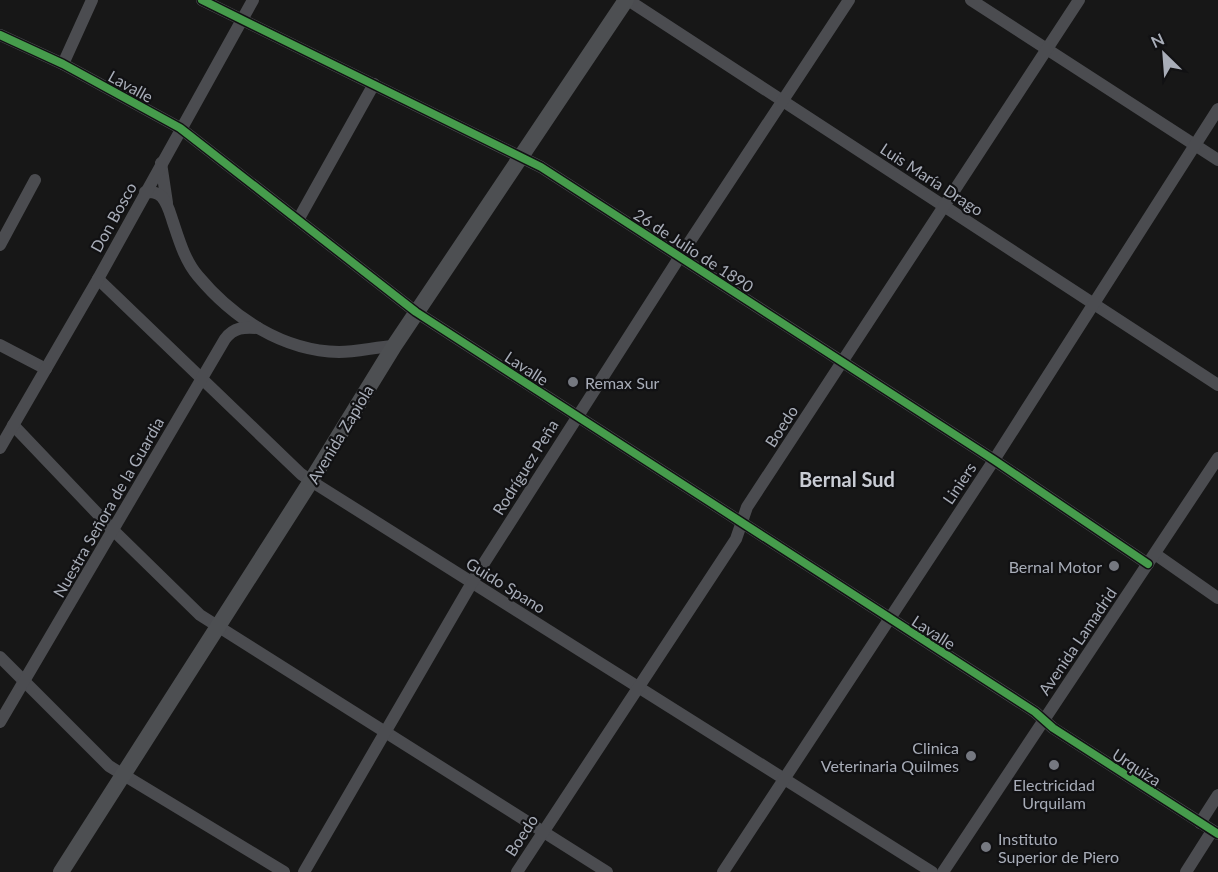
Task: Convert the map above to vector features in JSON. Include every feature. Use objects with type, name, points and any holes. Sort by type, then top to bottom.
[{"type":"main road","name":"Avenida Zapiola","points":[[61,872],[124,776],[224,632],[311,482],[416,312],[627,0]]},
{"type":"street","points":[[63,64],[92,0]]},
{"type":"street","name":"26 de Julio de 1890","points":[[202,0],[541,166],[994,460],[1218,598]]},
{"type":"street","name":"Don Bosco","points":[[0,448],[98,279],[253,0]]},
{"type":"street","name":"Luis María Drago","points":[[627,0],[1218,385]]},
{"type":"street","name":"Rodríguez Peña","points":[[304,872],[472,583],[577,416],[849,0]]},
{"type":"street","points":[[970,0],[1218,160]]},
{"type":"street","name":"Boedo","points":[[517,872],[736,539],[747,507],[1079,0]]},
{"type":"street","name":"Lavalle","points":[[0,35],[63,64],[180,129],[416,312],[1035,712],[1043,720]]},
{"type":"street","points":[[298,220],[374,84]]},
{"type":"street","name":"Liniers","points":[[723,872],[994,460],[1218,109]]},
{"type":"street","points":[[161,163],[167,205],[179,240],[192,268],[225,304],[258,328],[281,340],[323,350],[355,351],[394,346]]},
{"type":"street","points":[[0,245],[35,180]]},
{"type":"street","points":[[145,192],[158,194],[167,205]]},
{"type":"street","name":"Guido Spano","points":[[98,279],[311,482],[932,872]]},
{"type":"street","name":"Nuestra Señora de la Guardia","points":[[0,722],[229,334],[244,327],[258,328]]},
{"type":"street","points":[[0,345],[46,369]]},
{"type":"street","points":[[13,426],[114,531],[200,615],[607,872]]},
{"type":"street","name":"Avenida Lamadrid","points":[[943,872],[1218,458]]},
{"type":"street","points":[[0,657],[109,766],[284,872]]},
{"type":"street","name":"Urquiza","points":[[1043,720],[1215,832]]},
{"type":"street","points":[[1200,823],[1218,795]]},
{"type":"street","points":[[1186,872],[1215,832]]},
{"type":"cycle path","points":[[202,0],[541,167],[994,460],[1148,564]]},
{"type":"cycle path","points":[[0,35],[63,64],[180,128],[416,312],[1035,712],[1053,728],[1218,834]]},
{"type":"place","name":"Remax Sur","points":[[573,382]]},
{"type":"place","name":"Bernal Motor","points":[[1114,566]]},
{"type":"place","name":"Clinica Veterinaria Quilmes","points":[[971,756]]},
{"type":"place","name":"Electricidad Urquilam","points":[[1054,765]]},
{"type":"place","name":"Instituto Superior de Piero","points":[[986,847]]},
{"type":"district","name":"Bernal Sud","points":[[847,479]]}]
